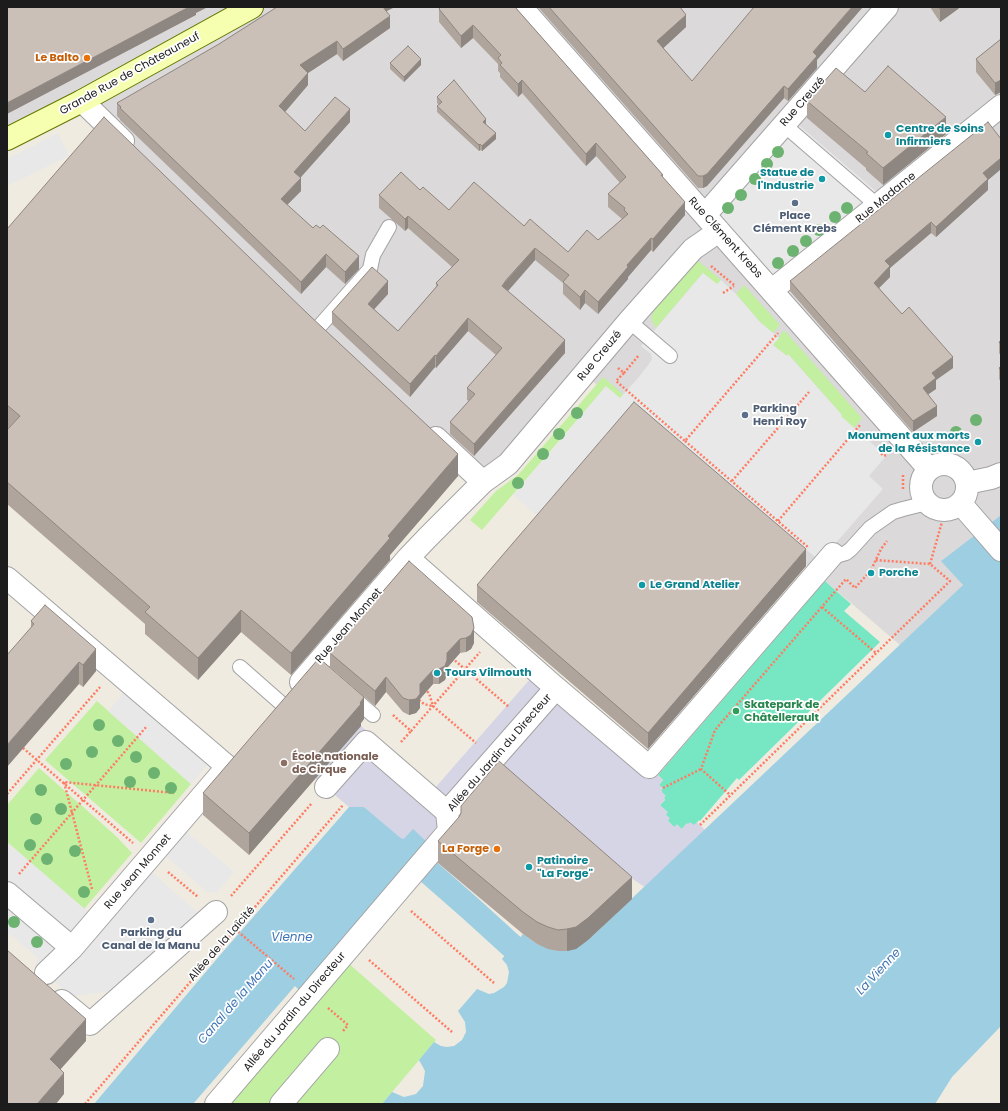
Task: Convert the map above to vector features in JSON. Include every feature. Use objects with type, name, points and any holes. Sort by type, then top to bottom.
[{"type":"main road","name":"Grande Rue de Châteauneuf","points":[[7,139],[82,101],[252,7]]},
{"type":"street","name":"Rue Clément Krebs","points":[[522,7],[929,469]]},
{"type":"street","name":"Rue Creuzé","points":[[705,215],[783,124],[887,7]]},
{"type":"street","points":[[82,101],[138,155]]},
{"type":"street","name":"Rue Madame","points":[[772,290],[999,111]]},
{"type":"street","name":"Rue Creuzé","points":[[483,482],[508,464],[601,353],[693,249],[719,231]]},
{"type":"street","points":[[302,312],[324,333]]},
{"type":"street","points":[[420,423],[483,482]]},
{"type":"street","points":[[936,465],[952,465],[959,469],[967,482],[968,490],[965,498],[961,504],[948,511],[940,511],[927,504],[921,490],[921,482],[924,475],[929,469],[936,465]]},
{"type":"street","points":[[967,482],[991,478],[1001,474]]},
{"type":"street","name":"Rue Jean Monnet","points":[[268,721],[282,704],[321,670],[408,558],[483,482]]},
{"type":"street","points":[[961,504],[1001,550]]},
{"type":"street","points":[[408,558],[556,688]]},
{"type":"street","name":"Allée du Jardin du Directeur","points":[[216,1104],[305,988],[352,945],[449,831],[447,812],[556,688],[649,767],[829,558]]},
{"type":"street","points":[[7,578],[228,767]]},
{"type":"street","points":[[326,787],[366,742],[447,812]]},
{"type":"street","name":"Rue Jean Monnet","points":[[216,912],[90,1024],[37,973],[72,948],[243,749]]},
{"type":"street","points":[[12,884],[72,948]]},
{"type":"street","points":[[281,1104],[328,1049]]},
{"type":"lane","points":[[783,124],[878,206]]},
{"type":"lane","points":[[324,333],[370,270],[373,255],[389,227]]},
{"type":"lane","points":[[629,321],[670,356]]},
{"type":"lane","points":[[829,558],[846,553],[870,528],[893,512],[903,508],[927,504]]},
{"type":"lane","points":[[240,667],[282,704]]},
{"type":"lane","points":[[338,685],[373,715]]},
{"type":"path","points":[[693,249],[701,258],[734,286]]},
{"type":"path","points":[[723,293],[734,286],[753,269]]},
{"type":"path","points":[[685,441],[779,333]]},
{"type":"path","points":[[601,353],[624,372],[616,381],[778,521],[829,558]]},
{"type":"path","points":[[732,481],[809,392]]},
{"type":"path","points":[[638,407],[641,403]]},
{"type":"path","points":[[778,521],[860,424]]},
{"type":"path","points":[[903,470],[903,508]]},
{"type":"path","points":[[930,564],[942,522]]},
{"type":"path","points":[[663,788],[701,769],[715,730],[846,579],[855,588],[871,570],[881,549],[888,540]]},
{"type":"path","points":[[700,825],[950,581],[930,564],[875,560]]},
{"type":"path","points":[[802,589],[876,653]]},
{"type":"path","points":[[394,716],[410,732],[495,635]]},
{"type":"path","points":[[447,654],[507,705]]},
{"type":"path","points":[[7,794],[115,670]]},
{"type":"path","points":[[424,688],[429,693],[433,706]]},
{"type":"path","points":[[416,698],[424,704],[433,706],[494,758]]},
{"type":"path","points":[[12,884],[161,709]]},
{"type":"path","points":[[24,748],[216,912],[326,787]]},
{"type":"path","points":[[701,769],[729,794]]},
{"type":"path","points":[[64,782],[177,793],[193,807]]},
{"type":"path","points":[[64,782],[99,916]]},
{"type":"path","name":"Allée de la Laïcité","points":[[84,1104],[344,803],[326,787]]},
{"type":"path","points":[[401,888],[494,982]]},
{"type":"path","points":[[235,929],[348,1025],[328,1049]]},
{"type":"path","points":[[352,945],[452,1032]]},
{"type":"shaded area","points":[[7,7],[1001,7],[1001,515],[942,560],[963,585],[900,645],[583,373],[485,487],[73,93],[7,125]]},
{"type":"shaded area","name":"Place Clément Krebs","points":[[794,121],[878,193],[772,277],[715,212]]},
{"type":"shaded area","points":[[58,133],[69,156],[7,186],[7,159]]},
{"type":"shaded area","name":"Parking Henri Roy","points":[[703,273],[717,284],[721,280],[736,294],[760,322],[779,338],[773,345],[787,356],[788,354],[842,415],[841,416],[886,456],[869,476],[883,489],[835,544],[816,558],[639,407],[541,519],[513,495],[606,386],[620,398],[638,378],[652,359],[651,354],[641,346]]},
{"type":"shaded area","points":[[537,671],[663,780],[659,785],[663,788],[661,791],[666,796],[664,798],[665,800],[660,805],[668,812],[666,815],[670,818],[668,821],[674,827],[677,824],[682,829],[687,823],[688,824],[690,822],[694,825],[697,822],[705,830],[645,887],[628,876],[440,853],[403,841],[364,807],[349,807],[315,778],[361,726],[435,788]]},
{"type":"shaded area","points":[[127,689],[211,761],[191,784],[108,711]]},
{"type":"shaded area","points":[[187,832],[234,872],[216,893],[207,892],[166,856]]},
{"type":"shaded area","name":"Parking du Canal de la Manu","points":[[7,842],[101,923],[148,869],[202,916],[117,991],[71,996],[35,964],[39,959],[7,932]]},
{"type":"green space","points":[[697,260],[721,280],[717,285],[703,273],[656,328],[651,317],[655,309]]},
{"type":"green space","points":[[744,285],[780,325],[773,333],[760,322],[736,294]]},
{"type":"green space","points":[[784,330],[862,418],[854,428],[840,416],[841,414],[789,355],[787,356],[773,345]]},
{"type":"green space","points":[[603,377],[623,394],[620,398],[606,387],[482,530],[470,520],[496,491],[518,475]]},
{"type":"green space","name":"Skatepark de Châtellerault","points":[[825,581],[851,604],[844,611],[880,642],[739,780],[737,778],[700,821],[699,820],[695,825],[686,824],[682,829],[674,827],[668,821],[660,805],[665,800],[659,785],[663,780],[658,775]]},
{"type":"green space","points":[[97,701],[191,784],[141,843],[45,760]]},
{"type":"green space","points":[[39,768],[116,836],[132,853],[84,909],[7,842],[7,805]]},
{"type":"green space","points":[[347,962],[436,1040],[382,1104],[225,1104]]},
{"type":"water","name":"La Vienne","points":[[1001,515],[1001,1026],[952,1077],[935,1104],[382,1104],[392,1092],[404,1097],[416,1094],[423,1086],[425,1071],[419,1060],[434,1042],[441,1046],[447,1047],[454,1046],[462,1040],[466,1032],[465,1022],[458,1011],[477,989],[489,994],[494,993],[504,987],[507,983],[509,972],[507,965],[502,959],[523,934],[537,944],[558,951],[567,951],[588,940],[963,585],[941,561]]},
{"type":"water","name":"Vienne","points":[[349,807],[364,807],[403,840],[413,829],[428,843],[301,992],[295,986],[193,1104],[94,1104],[221,954]]},
{"type":"building","points":[[7,7],[189,7],[7,103]]},
{"type":"building","points":[[277,7],[383,7],[390,16],[343,49],[337,41],[300,65],[308,73],[279,106],[305,131],[335,97],[350,109],[294,172],[301,178],[281,199],[313,228],[316,225],[320,228],[323,225],[359,256],[345,272],[326,254],[301,282],[120,108],[121,107],[117,103],[219,44]]},
{"type":"building","points":[[441,7],[515,7],[685,202],[653,239],[651,238],[627,265],[628,267],[598,302],[585,290],[580,297],[563,282],[569,275],[535,248],[507,279],[502,286],[565,340],[474,444],[450,422],[475,394],[467,388],[502,348],[468,318],[410,384],[332,312],[372,267],[388,281],[368,304],[398,331],[438,285],[436,283],[459,260],[408,216],[405,219],[379,195],[401,172],[420,190],[423,187],[449,210],[474,182],[524,226],[530,219],[568,252],[587,230],[598,240],[628,214],[624,210],[625,208],[608,194],[626,177],[596,143],[586,154],[522,80],[518,84],[500,65],[502,63],[498,58],[501,55],[473,25],[461,36],[439,9]]},
{"type":"building","points":[[549,7],[680,7],[686,15],[657,41],[692,81],[754,7],[852,7],[813,52],[817,56],[788,89],[784,86],[707,174],[698,176]]},
{"type":"building","points":[[1001,39],[1001,80],[995,83],[976,59]]},
{"type":"building","points":[[408,46],[421,59],[404,77],[390,63]]},
{"type":"building","name":"Centre de Soins Infirmiers","points":[[888,66],[946,117],[883,168],[866,153],[868,152],[807,101],[836,68],[865,92]]},
{"type":"building","points":[[454,80],[486,119],[483,122],[496,133],[482,146],[480,144],[479,145],[437,106],[442,102],[437,97]]},
{"type":"building","points":[[104,117],[309,315],[458,454],[388,536],[390,538],[291,653],[241,610],[198,658],[145,612],[150,607],[7,482],[7,430],[20,416],[7,405],[7,229]]},
{"type":"building","points":[[988,122],[1001,139],[1001,158],[983,173],[988,179],[936,227],[931,222],[885,261],[890,266],[874,283],[902,314],[909,307],[953,357],[932,373],[936,378],[923,388],[937,406],[913,421],[790,281]]},
{"type":"building","name":"Le Grand Atelier","points":[[634,402],[806,549],[648,733],[477,585]]},
{"type":"building","points":[[409,561],[472,617],[474,628],[471,635],[460,639],[447,653],[445,666],[433,670],[420,684],[420,694],[416,699],[409,700],[403,698],[386,677],[375,691],[330,653]]},
{"type":"building","points":[[45,605],[96,649],[83,665],[79,662],[7,745],[7,655],[34,624],[31,621]]},
{"type":"building","points":[[319,658],[364,697],[360,703],[361,704],[249,833],[203,793]]},
{"type":"building","name":"Patinoire \"La Forge\"","points":[[499,761],[632,877],[588,918],[576,927],[558,930],[537,922],[438,841],[459,817],[461,813],[461,806]]},
{"type":"building","points":[[7,950],[86,1019],[50,1059],[64,1073],[37,1104],[7,1104]]},
{"type":"waterway","points":[[401,851],[414,859],[537,969]]},
{"type":"place","name":"Le Balto","points":[[87,58]]},
{"type":"place","name":"Centre de Soins Infirmiers","points":[[888,135]]},
{"type":"place","name":"Statue de l'Industrie","points":[[822,179]]},
{"type":"place","name":"Place Clément Krebs","points":[[795,203]]},
{"type":"place","name":"Parking Henri Roy","points":[[745,415]]},
{"type":"place","name":"Monument aux morts de la Résistance","points":[[978,442]]},
{"type":"place","name":"Porche","points":[[871,573]]},
{"type":"place","name":"Le Grand Atelier","points":[[642,585]]},
{"type":"place","name":"Tours Vilmouth","points":[[437,673]]},
{"type":"place","name":"Skatepark de Châtellerault","points":[[736,711]]},
{"type":"place","name":"École nationale de Cirque","points":[[284,763]]},
{"type":"place","name":"La Forge","points":[[497,849]]},
{"type":"place","name":"Patinoire \"La Forge\"","points":[[529,867]]},
{"type":"place","name":"Parking du Canal de la Manu","points":[[151,920]]},
{"type":"water label","name":"Canal de la Manu","points":[[236,1002]]}]
